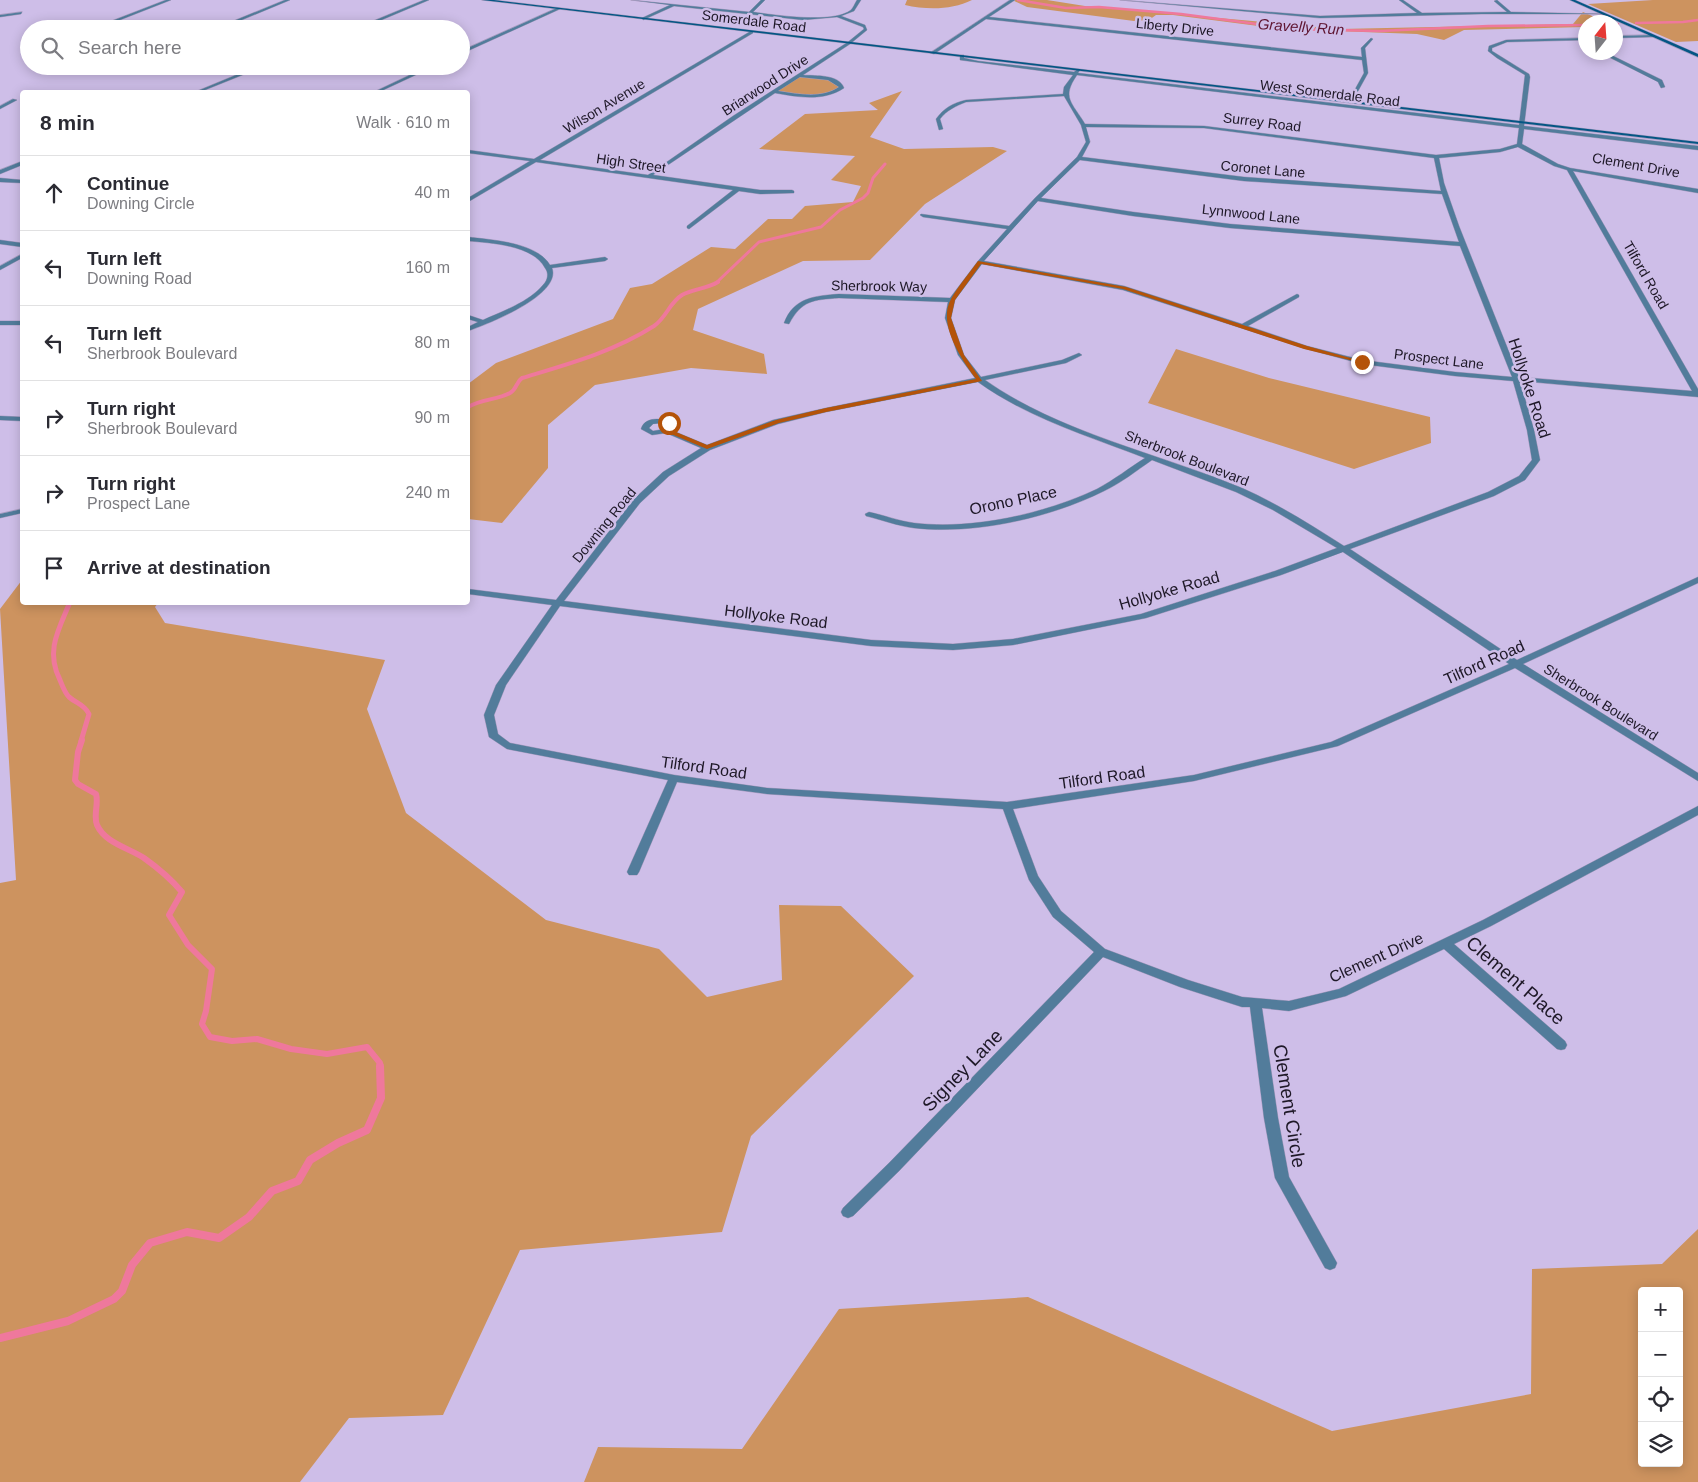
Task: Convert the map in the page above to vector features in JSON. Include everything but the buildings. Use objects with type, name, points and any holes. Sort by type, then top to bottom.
[{"type":"main road","name":"Somerdale Road","points":[[484,0],[903,50]]},
{"type":"main road","points":[[1572,0],[1698,56]]},
{"type":"main road","name":"West Somerdale Road","points":[[903,50],[962,56]]},
{"type":"main road","name":"West Somerdale Road","points":[[1077,72],[1698,143]]},
{"type":"street","points":[[117,20],[169,0]]},
{"type":"street","points":[[238,20],[288,0]]},
{"type":"street","points":[[378,20],[427,0]]},
{"type":"street","points":[[633,0],[803,19],[837,16],[853,10],[859,0]]},
{"type":"street","points":[[749,14],[763,0]]},
{"type":"street","points":[[932,52],[1013,0]]},
{"type":"street","points":[[1122,0],[1320,17],[1510,13],[1603,14]]},
{"type":"street","points":[[1401,0],[1422,15]]},
{"type":"street","points":[[1496,1],[1510,13]]},
{"type":"street","points":[[1246,10],[1248,4]]},
{"type":"street","points":[[643,19],[673,5]]},
{"type":"street","points":[[470,49],[558,9]]},
{"type":"street","points":[[0,16],[22,13]]},
{"type":"street","name":"Briarwood Drive","points":[[650,176],[735,117],[801,76],[866,29],[864,26],[837,16]]},
{"type":"street","name":"Liberty Drive","points":[[984,18],[1364,59]]},
{"type":"street","name":"Wilson Avenue","points":[[470,199],[752,32]]},
{"type":"street","points":[[1623,37],[1652,36]]},
{"type":"street","points":[[1350,102],[1366,74],[1363,48],[1371,39]]},
{"type":"street","points":[[1518,146],[1527,74],[1495,55],[1490,51],[1490,47],[1506,42],[1578,40]]},
{"type":"street","name":"West Somerdale Road","points":[[962,56],[962,59],[978,62],[1522,124],[1698,148]]},
{"type":"street","points":[[1618,60],[1660,81],[1663,87]]},
{"type":"street","points":[[952,300],[980,262],[1079,158],[1088,142],[1083,125],[1065,95],[1066,87],[1077,72]]},
{"type":"street","points":[[202,90],[240,75]]},
{"type":"street","points":[[380,90],[413,75]]},
{"type":"street","points":[[775,92],[815,96],[834,92],[842,87],[838,82],[830,79],[801,76]]},
{"type":"street","points":[[941,128],[938,119],[943,112],[951,106],[966,101],[1065,95]]},
{"type":"street","points":[[0,108],[15,100]]},
{"type":"street","name":"Surrey Road","points":[[1083,125],[1204,127],[1436,157],[1518,146]]},
{"type":"street","name":"Clement Drive","points":[[1518,146],[1547,161],[1569,169],[1673,185],[1698,191]]},
{"type":"street","name":"High Street","points":[[470,151],[760,192],[792,192]]},
{"type":"street","name":"Hollyoke Road","points":[[470,591],[872,644],[953,647],[1013,642],[1143,616],[1278,573],[1491,494],[1522,478],[1536,460],[1534,444],[1515,380],[1462,244],[1438,174],[1436,157]]},
{"type":"street","name":"Coronet Lane","points":[[1079,158],[1244,179],[1445,193]]},
{"type":"street","points":[[0,172],[20,164]]},
{"type":"street","name":"Tilford Road","points":[[1569,169],[1698,394]]},
{"type":"street","points":[[0,180],[20,182]]},
{"type":"street","points":[[689,227],[738,189]]},
{"type":"street","name":"Lynnwood Lane","points":[[1038,199],[1133,214],[1230,226],[1462,244]]},
{"type":"street","points":[[922,215],[1011,228]]},
{"type":"street","points":[[470,240],[504,244],[528,250],[549,267],[551,274],[550,281],[542,290],[470,329]]},
{"type":"street","points":[[0,242],[20,245]]},
{"type":"street","points":[[0,268],[20,257]]},
{"type":"street","points":[[549,267],[606,259]]},
{"type":"street","name":"Prospect Lane","points":[[980,262],[1124,288],[1306,348],[1362,362],[1515,380],[1698,394]]},
{"type":"street","name":"Sherbrook Way","points":[[787,323],[790,313],[798,306],[804,302],[823,298],[838,296],[952,300]]},
{"type":"street","points":[[1243,326],[1297,296]]},
{"type":"street","name":"Sherbrook Boulevard","points":[[952,300],[948,318],[961,355],[980,380],[1001,396],[1053,421],[1239,490],[1276,508],[1344,549],[1516,664],[1698,778]]},
{"type":"street","points":[[470,318],[484,322]]},
{"type":"street","points":[[0,323],[20,323]]},
{"type":"street","name":"Downing Road","points":[[490,722],[489,715],[501,685],[556,604],[636,501],[666,474],[707,448],[776,422],[826,410],[1064,362],[1079,355]]},
{"type":"street","points":[[0,418],[20,419]]},
{"type":"street","points":[[667,431],[707,448]]},
{"type":"street","name":"Orono Place","points":[[869,514],[916,526],[953,526],[1011,519],[1058,507],[1100,490],[1152,458]]},
{"type":"street","points":[[0,516],[20,511]]},
{"type":"street","name":"Tilford Road","points":[[490,722],[493,735],[507,746],[674,778],[767,791],[1007,806],[1194,778],[1334,744],[1516,664],[1698,580]]},
{"type":"street","points":[[633,872],[674,778]]},
{"type":"street","name":"Clement Drive","points":[[1007,806],[1033,877],[1057,914],[1101,952],[1184,984],[1242,1002],[1289,1006],[1342,993],[1446,944],[1698,810]]},
{"type":"street","name":"Clement Place","points":[[1446,944],[1561,1045]]},
{"type":"street","name":"Signey Lane","points":[[848,1212],[894,1167],[1101,952]]},
{"type":"street","name":"Clement Circle","points":[[1255,1003],[1282,1178],[1330,1263]]},
{"type":"shaded area","points":[[907,0],[972,0],[956,6],[922,8],[905,5]]},
{"type":"shaded area","points":[[1012,0],[1047,0],[1085,6],[1340,29],[1573,24],[1578,18],[1578,27],[1464,30],[1444,40],[1417,34],[1282,29],[1173,15],[1156,15],[1149,20],[1134,21],[1027,7]]},
{"type":"shaded area","points":[[1653,0],[1698,0],[1698,41],[1676,42],[1623,19],[1623,15],[1613,15],[1588,4]]},
{"type":"shaded area","points":[[801,76],[830,79],[842,87],[826,94],[818,95],[775,92]]},
{"type":"shaded area","points":[[902,91],[870,137],[904,149],[993,147],[1007,151],[925,204],[870,260],[803,261],[698,309],[693,330],[764,354],[767,374],[691,368],[595,385],[548,425],[548,468],[502,523],[470,519],[470,382],[496,363],[613,319],[630,288],[652,284],[711,247],[735,249],[768,219],[792,219],[805,206],[853,202],[861,186],[831,180],[855,156],[759,149],[805,114],[878,110],[869,103]]},
{"type":"shaded area","points":[[1176,349],[1269,378],[1430,417],[1431,443],[1354,469],[1148,403]]},
{"type":"shaded area","points":[[20,583],[20,605],[156,605],[155,607],[165,623],[385,660],[367,709],[406,813],[546,920],[659,949],[707,997],[782,980],[779,905],[841,906],[914,976],[751,1136],[722,1232],[520,1250],[443,1415],[349,1418],[300,1482],[0,1482],[0,883],[16,880],[0,609]]},
{"type":"shaded area","points":[[1698,1229],[1698,1482],[584,1482],[598,1447],[742,1449],[839,1309],[1028,1297],[1332,1431],[1531,1394],[1532,1269],[1662,1264]]},
{"type":"waterway","name":"Gravelly Run","points":[[1018,0],[1066,8],[1099,7],[1181,14],[1294,29],[1380,31],[1488,26],[1578,25]]},
{"type":"waterway","name":"Gravelly Run","points":[[1636,23],[1698,20]]},
{"type":"waterway","points":[[716,283],[759,242],[821,227],[840,210],[863,198],[868,193],[873,178],[885,164]]},
{"type":"waterway","points":[[470,406],[510,393],[522,378],[590,357],[623,343],[654,326],[682,295],[716,283]]},
{"type":"waterway","points":[[69,605],[55,640],[54,659],[66,693],[85,708],[89,714],[81,741]]},
{"type":"waterway","points":[[82,740],[78,752],[75,780],[78,784],[96,794],[97,825],[111,841],[138,854],[169,878],[182,892],[169,915],[188,945],[212,969],[206,1011],[202,1024],[210,1037],[232,1041],[257,1039],[291,1049],[327,1054],[367,1047],[380,1063],[380,1066]]},
{"type":"waterway","points":[[0,1338],[68,1321],[114,1299],[122,1291],[132,1265],[150,1243],[187,1232],[219,1238],[249,1217],[272,1191],[298,1181],[310,1160],[338,1143],[367,1130],[381,1098],[380,1066]]},
{"type":"route","points":[[669,423],[671,427],[667,431],[707,448],[776,422],[826,410],[980,380],[961,355],[948,318],[952,300],[980,262],[1055,274],[1124,288],[1306,348],[1362,362]]}]
